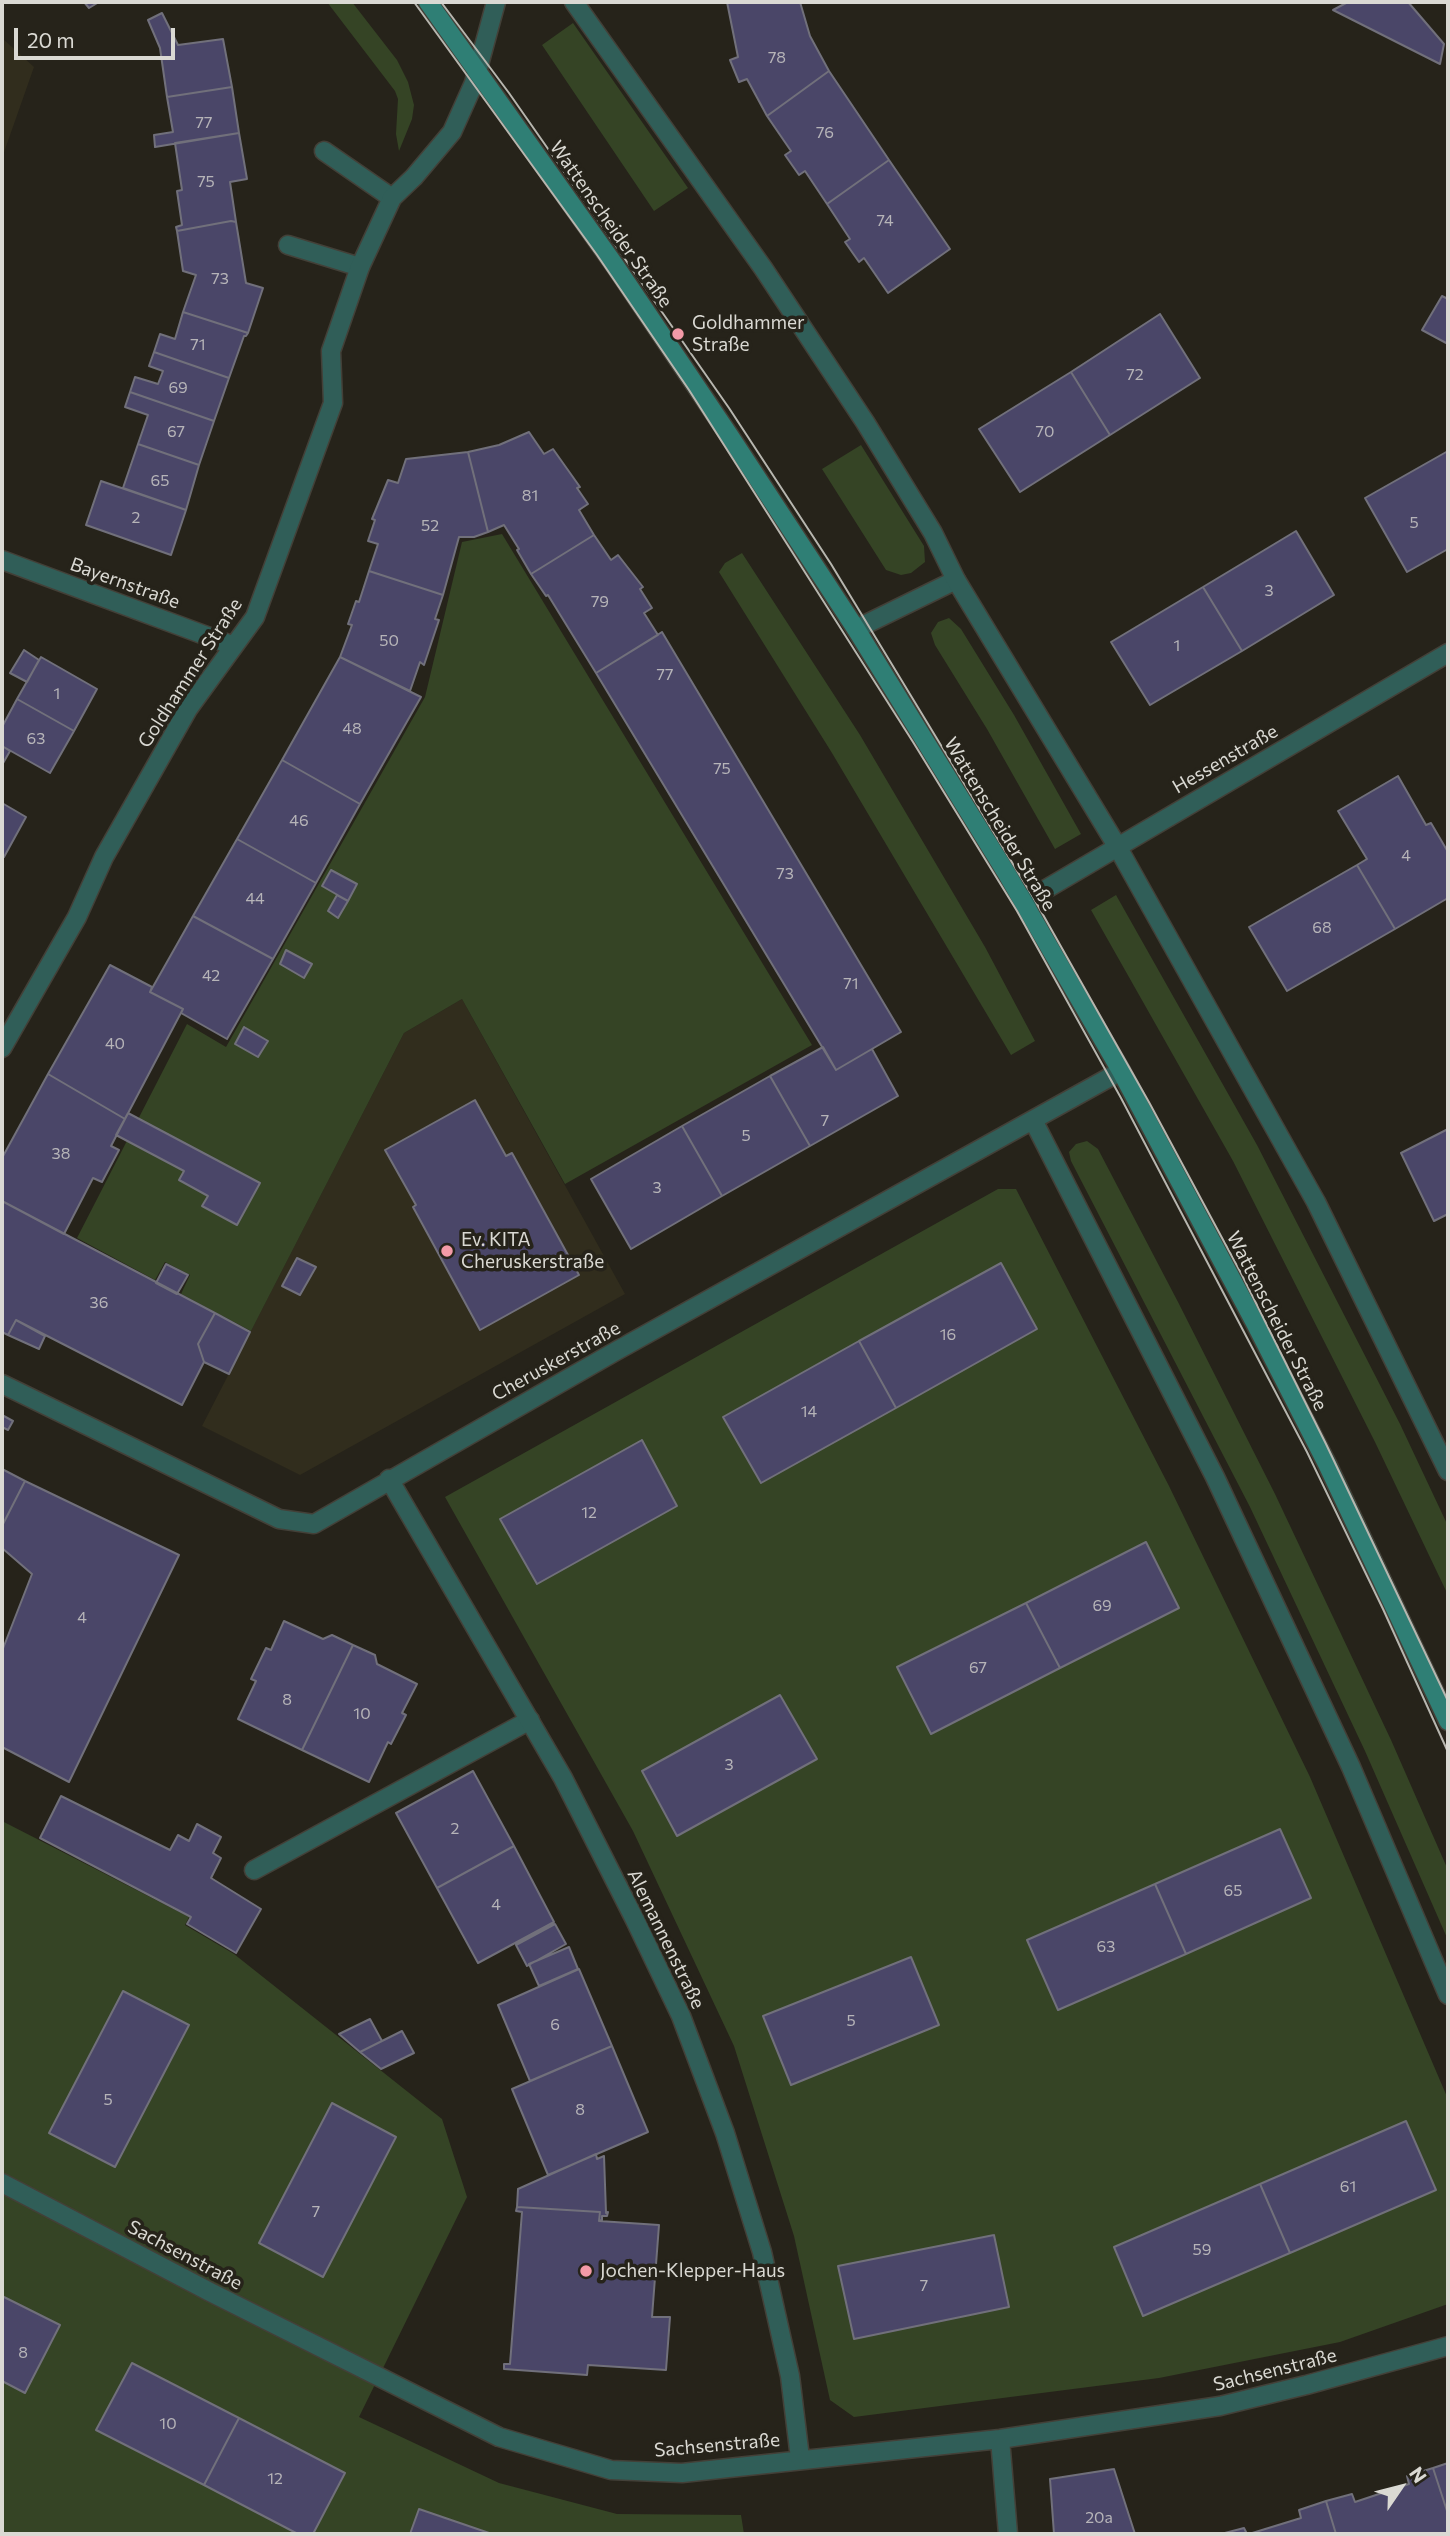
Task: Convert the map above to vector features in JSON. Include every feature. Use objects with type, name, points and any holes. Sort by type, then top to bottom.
[{"type":"main road","name":"Wattenscheider Straße","points":[[428,2],[616,267],[856,629],[1024,902],[1121,1071],[1327,1464],[1448,1721]]},
{"type":"street","name":"Goldhammer Straße","points":[[2,1048],[76,917],[104,856],[188,709],[255,617],[333,403],[331,351],[360,267],[392,198],[414,177],[452,132],[474,83],[496,2]]},
{"type":"street","points":[[574,2],[713,196],[850,400],[933,533],[956,580],[1117,846],[1316,1202],[1448,1471]]},
{"type":"street","points":[[324,150],[392,198]]},
{"type":"street","points":[[288,244],[360,267]]},
{"type":"street","name":"Bayernstraße","points":[[2,560],[234,646]]},
{"type":"street","points":[[856,629],[956,580]]},
{"type":"street","name":"Hessenstraße","points":[[1024,902],[1448,653]]},
{"type":"street","name":"Cheruskerstraße","points":[[2,1384],[279,1519],[314,1524],[389,1479],[1121,1071]]},
{"type":"street","points":[[1032,1120],[1215,1476],[1351,1768],[1448,1995]]},
{"type":"street","name":"Alemannenstraße","points":[[389,1479],[563,1777],[681,2016],[725,2133],[773,2292],[790,2376],[800,2458]]},
{"type":"street","points":[[254,1870],[530,1720]]},
{"type":"street","name":"Sachsenstraße","points":[[2,2183],[210,2292],[499,2437],[611,2470],[682,2473],[800,2458],[1000,2439],[1220,2406],[1448,2346]]},
{"type":"street","points":[[1000,2439],[1008,2534]]},
{"type":"shaded area","points":[[2,38],[34,67],[2,158]]},
{"type":"shaded area","name":"Ev. KITA Cheruskerstraße","points":[[462,999],[625,1294],[300,1475],[202,1426],[404,1033]]},
{"type":"green space","points":[[327,2],[352,2],[397,60],[408,82],[414,105],[412,119],[399,151],[396,134],[398,99],[395,91]]},
{"type":"green space","points":[[573,23],[688,188],[654,211],[542,45]]},
{"type":"green space","points":[[861,445],[924,546],[925,562],[911,573],[901,575],[886,570],[822,469]]},
{"type":"green space","points":[[502,534],[812,1045],[565,1184],[462,999],[404,1033],[251,1331],[181,1294],[190,1275],[165,1262],[155,1280],[77,1238],[187,1024],[226,1047],[425,697],[462,542]]},
{"type":"green space","points":[[742,553],[860,735],[985,947],[1035,1041],[1011,1055],[832,753],[719,572],[725,563]]},
{"type":"green space","points":[[949,618],[961,629],[1014,715],[1081,834],[1055,849],[987,729],[935,645],[931,633],[938,622]]},
{"type":"green space","points":[[1116,895],[1257,1145],[1400,1424],[1448,1526],[1448,1595],[1375,1442],[1233,1161],[1091,910]]},
{"type":"green space","points":[[1087,1141],[1098,1149],[1178,1302],[1275,1494],[1391,1740],[1448,1870],[1448,1940],[1365,1751],[1250,1507],[1071,1161],[1069,1152],[1076,1144]]},
{"type":"green space","points":[[998,1189],[1016,1189],[1169,1486],[1310,1777],[1448,2099],[1448,2304],[1340,2342],[1159,2378],[854,2417],[830,2400],[794,2236],[734,2046],[633,1831],[445,1497]]},
{"type":"green space","points":[[2,1821],[189,1917],[185,1925],[234,1954],[442,2119],[467,2197],[359,2417],[499,2483],[617,2514],[741,2515],[744,2534],[2,2534]]},
{"type":"building","points":[[84,2],[99,2],[89,8]]},
{"type":"building","points":[[727,2],[800,2],[810,36],[829,71],[767,116],[747,79],[739,82],[730,60],[738,57]]},
{"type":"building","points":[[1348,2],[1408,2],[1444,44],[1440,64],[1333,10]]},
{"type":"building","points":[[162,13],[178,45],[223,39],[232,87],[167,97],[160,48],[148,20]]},
{"type":"building","points":[[829,71],[889,160],[827,204],[805,171],[799,175],[785,155],[791,151],[767,116]]},
{"type":"building","points":[[232,87],[239,133],[155,147],[154,135],[173,132],[167,97]]},
{"type":"building","points":[[239,133],[247,179],[230,182],[236,222],[177,231],[176,227],[182,225],[177,191],[182,190],[175,143]]},
{"type":"building","points":[[889,160],[950,249],[888,293],[864,258],[859,262],[845,242],[850,239],[827,204]]},
{"type":"building","points":[[236,222],[246,283],[263,288],[248,333],[183,312],[196,275],[183,271],[177,231]]},
{"type":"building","points":[[1442,296],[1448,299],[1448,344],[1422,330]]},
{"type":"building","points":[[183,312],[248,333],[244,336],[229,378],[154,352],[160,334],[175,339]]},
{"type":"building","points":[[1160,314],[1200,378],[1110,435],[1071,372]]},
{"type":"building","points":[[154,352],[229,378],[214,421],[130,392],[135,377],[158,384],[163,371],[149,366]]},
{"type":"building","points":[[1071,372],[1110,435],[1020,492],[979,429]]},
{"type":"building","points":[[130,392],[214,421],[199,465],[138,444],[148,415],[125,407]]},
{"type":"building","points":[[529,432],[544,454],[553,449],[580,487],[577,488],[588,504],[579,510],[594,535],[531,574],[504,525],[488,532],[468,452],[499,445]]},
{"type":"building","points":[[138,444],[199,465],[186,510],[123,488]]},
{"type":"building","points":[[1448,451],[1448,549],[1407,572],[1365,498]]},
{"type":"building","points":[[468,452],[488,532],[474,537],[459,537],[443,595],[369,571],[378,544],[368,541],[375,520],[372,519],[388,480],[398,483],[406,459]]},
{"type":"building","points":[[101,481],[186,510],[171,555],[86,525]]},
{"type":"building","points":[[1296,531],[1334,595],[1242,651],[1203,587]]},
{"type":"building","points":[[594,535],[611,560],[618,555],[643,587],[640,589],[652,608],[644,613],[658,635],[596,673],[548,595],[546,596],[531,574]]},
{"type":"building","points":[[369,571],[443,595],[435,619],[439,620],[424,665],[420,662],[410,691],[340,657],[352,625],[348,624],[356,601],[359,602]]},
{"type":"building","points":[[1203,587],[1242,651],[1150,705],[1111,642]]},
{"type":"building","points":[[662,632],[901,1032],[836,1070],[596,673]]},
{"type":"building","points":[[24,650],[39,660],[27,682],[10,673]]},
{"type":"building","points":[[41,657],[97,689],[74,731],[17,699]]},
{"type":"building","points":[[340,657],[421,697],[360,804],[282,760]]},
{"type":"building","points":[[17,699],[74,731],[50,773],[2,746],[2,727]]},
{"type":"building","points":[[2,746],[10,751],[2,765]]},
{"type":"building","points":[[282,760],[360,804],[316,883],[237,839]]},
{"type":"building","points":[[1398,776],[1426,825],[1431,823],[1448,852],[1448,898],[1395,929],[1357,865],[1367,859],[1338,811]]},
{"type":"building","points":[[2,803],[26,817],[4,857],[2,856]]},
{"type":"building","points":[[237,839],[316,883],[273,959],[193,916]]},
{"type":"building","points":[[1357,865],[1395,929],[1287,991],[1249,927]]},
{"type":"building","points":[[331,870],[357,884],[348,901],[322,886]]},
{"type":"building","points":[[337,895],[348,901],[338,918],[328,911]]},
{"type":"building","points":[[193,916],[273,959],[227,1039],[181,1013],[183,1009],[150,992]]},
{"type":"building","points":[[286,950],[312,964],[304,978],[280,964]]},
{"type":"building","points":[[110,965],[152,987],[150,992],[183,1009],[125,1119],[48,1074]]},
{"type":"building","points":[[244,1027],[268,1041],[258,1057],[235,1044]]},
{"type":"building","points":[[823,1047],[836,1070],[872,1049],[898,1096],[810,1146],[770,1076]]},
{"type":"building","points":[[48,1074],[125,1119],[111,1146],[119,1150],[102,1182],[93,1178],[64,1234],[2,1201],[2,1158]]},
{"type":"building","points":[[770,1076],[810,1146],[722,1196],[682,1126]]},
{"type":"building","points":[[475,1100],[506,1156],[512,1153],[579,1275],[480,1330],[385,1150]]},
{"type":"building","points":[[128,1113],[260,1183],[237,1225],[202,1206],[208,1196],[179,1180],[184,1171],[116,1135]]},
{"type":"building","points":[[682,1126],[722,1196],[631,1249],[591,1179]]},
{"type":"building","points":[[1448,1129],[1448,1214],[1434,1221],[1401,1153]]},
{"type":"building","points":[[2,1201],[215,1313],[198,1344],[204,1362],[182,1405],[16,1320],[8,1335],[2,1332]]},
{"type":"building","points":[[297,1258],[316,1267],[300,1295],[282,1286]]},
{"type":"building","points":[[1001,1263],[1037,1329],[896,1408],[859,1341]]},
{"type":"building","points":[[166,1264],[188,1275],[177,1294],[156,1283]]},
{"type":"building","points":[[215,1313],[250,1332],[229,1374],[204,1362],[198,1344]]},
{"type":"building","points":[[16,1320],[45,1336],[39,1349],[8,1335]]},
{"type":"building","points":[[859,1341],[896,1408],[761,1483],[723,1417]]},
{"type":"building","points":[[2,1415],[13,1421],[8,1430],[2,1427]]},
{"type":"building","points":[[642,1440],[677,1506],[537,1584],[500,1519]]},
{"type":"building","points":[[2,1469],[25,1481],[2,1526]]},
{"type":"building","points":[[25,1481],[179,1555],[69,1782],[2,1747],[2,1651],[32,1574],[2,1548],[2,1526]]},
{"type":"building","points":[[1146,1542],[1179,1608],[1060,1668],[1026,1603]]},
{"type":"building","points":[[1026,1603],[1060,1668],[931,1734],[897,1667]]},
{"type":"building","points":[[284,1621],[323,1639],[332,1635],[353,1645],[302,1750],[238,1719],[256,1681],[251,1679],[266,1648],[271,1650]]},
{"type":"building","points":[[353,1645],[375,1655],[377,1664],[417,1684],[402,1713],[406,1715],[391,1744],[388,1742],[369,1782],[302,1750]]},
{"type":"building","points":[[780,1695],[817,1759],[677,1836],[642,1771]]},
{"type":"building","points":[[473,1771],[514,1846],[437,1888],[396,1813]]},
{"type":"building","points":[[61,1796],[170,1850],[178,1835],[189,1841],[197,1824],[221,1837],[213,1853],[221,1858],[211,1878],[261,1909],[236,1953],[187,1924],[191,1917],[40,1838]]},
{"type":"building","points":[[1280,1829],[1311,1898],[1186,1954],[1155,1884]]},
{"type":"building","points":[[514,1846],[554,1922],[478,1963],[437,1888]]},
{"type":"building","points":[[1155,1884],[1186,1954],[1058,2010],[1027,1940]]},
{"type":"building","points":[[555,1924],[566,1944],[527,1966],[516,1945]]},
{"type":"building","points":[[569,1947],[578,1969],[539,1986],[529,1964]]},
{"type":"building","points":[[911,1957],[939,2025],[791,2085],[763,2016]]},
{"type":"building","points":[[579,1969],[612,2046],[530,2081],[498,2005]]},
{"type":"building","points":[[123,1991],[189,2025],[115,2167],[49,2133]]},
{"type":"building","points":[[370,2019],[382,2041],[360,2052],[339,2034]]},
{"type":"building","points":[[402,2031],[414,2053],[381,2069],[360,2052]]},
{"type":"building","points":[[612,2046],[648,2132],[548,2175],[512,2089]]},
{"type":"building","points":[[332,2103],[396,2137],[323,2277],[259,2243]]},
{"type":"building","points":[[1406,2121],[1436,2190],[1290,2253],[1260,2184]]},
{"type":"building","points":[[596,2154],[597,2159],[604,2156],[606,2213],[608,2212],[607,2216],[602,2216],[602,2220],[599,2221],[600,2212],[517,2207],[518,2189]]},
{"type":"building","points":[[1260,2184],[1290,2253],[1143,2316],[1114,2247]]},
{"type":"building","name":"Jochen-Klepper-Haus","points":[[517,2207],[600,2212],[599,2221],[659,2225],[652,2317],[670,2317],[666,2370],[588,2365],[587,2375],[504,2369],[504,2364],[510,2364],[522,2212],[516,2211]]},
{"type":"building","points":[[994,2235],[1009,2307],[854,2339],[838,2266]]},
{"type":"building","points":[[2,2296],[60,2325],[25,2393],[2,2381]]},
{"type":"building","points":[[132,2363],[239,2418],[204,2485],[96,2430]]},
{"type":"building","points":[[239,2418],[345,2473],[313,2534],[298,2534],[204,2485]]},
{"type":"building","points":[[1448,2463],[1448,2514],[1433,2468]]},
{"type":"building","points":[[1433,2468],[1448,2514],[1448,2534],[1336,2534],[1326,2501],[1352,2494],[1355,2502],[1409,2484],[1407,2476]]},
{"type":"building","points":[[1114,2469],[1135,2534],[1054,2534],[1050,2479]]},
{"type":"building","points":[[1326,2501],[1336,2534],[1249,2534],[1301,2518],[1299,2510]]},
{"type":"building","points":[[419,2509],[492,2534],[410,2534]]},
{"type":"building","points":[[1244,2528],[1247,2534],[1221,2534]]},
{"type":"tram line","points":[[414,2],[597,255],[689,390],[1017,911],[1121,1098],[1307,1452],[1448,1752]]},
{"type":"tram line","points":[[441,2],[509,93],[729,408],[831,564],[1033,897],[1150,1104],[1242,1275],[1448,1701]]},
{"type":"place","name":"Goldhammer Straße","points":[[678,334]]},
{"type":"place","name":"Ev. KITA Cheruskerstraße","points":[[447,1251]]},
{"type":"place","name":"Jochen-Klepper-Haus","points":[[586,2271]]}]
